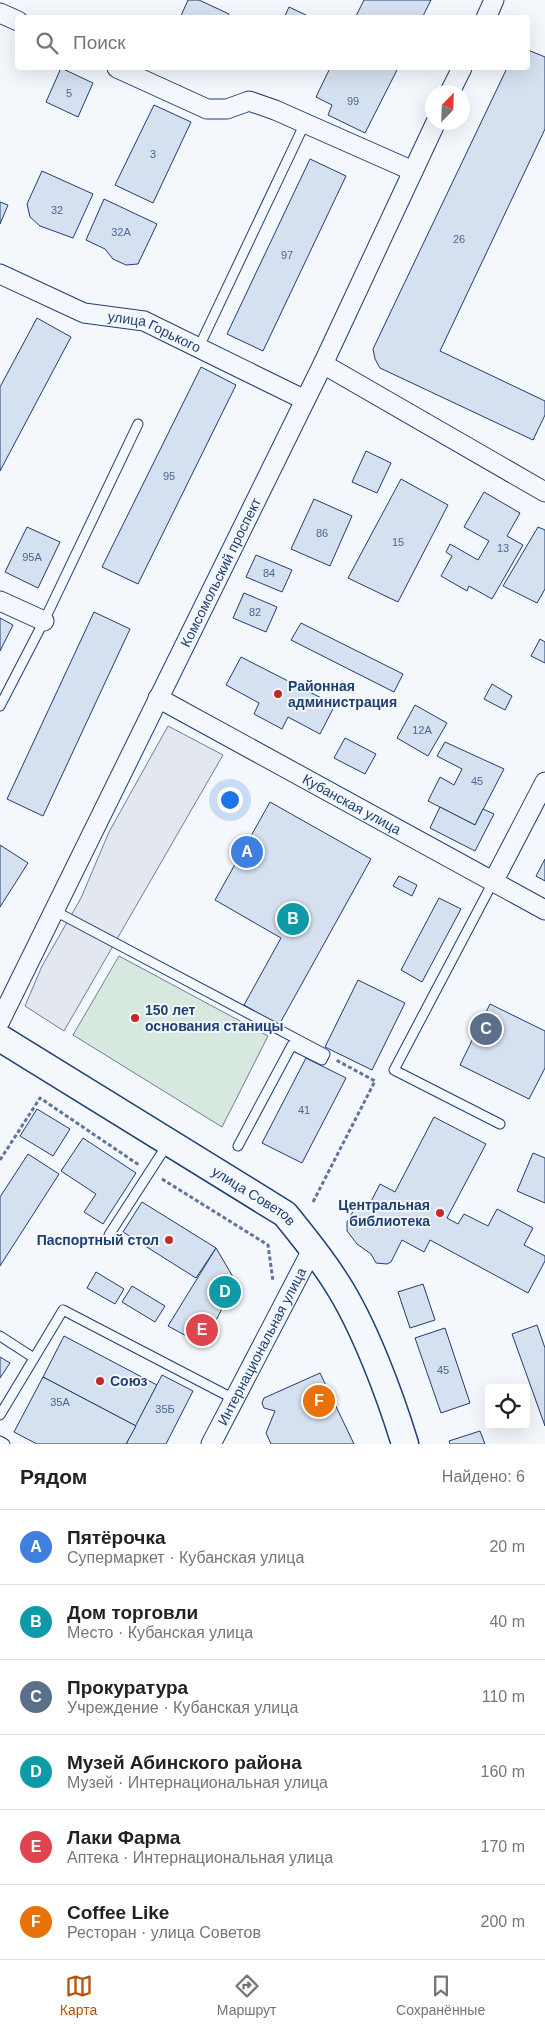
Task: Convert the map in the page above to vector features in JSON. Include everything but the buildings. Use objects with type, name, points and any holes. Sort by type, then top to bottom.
[{"type":"main road","name":"улица Советов","points":[[0,1038],[285,1214],[313,1248],[337,1284],[370,1349],[406,1444]]},
{"type":"street","points":[[487,15],[494,0]]},
{"type":"street","points":[[0,13],[15,20]]},
{"type":"street","points":[[121,70],[207,109],[227,109],[248,101],[305,123],[413,171]]},
{"type":"street","points":[[454,85],[461,70]]},
{"type":"street","name":"Комсомольский проспект","points":[[0,1021],[323,364],[432,130]]},
{"type":"street","name":"улица Горького","points":[[0,274],[84,313],[144,321],[305,400]]},
{"type":"street","points":[[323,364],[545,492]]},
{"type":"street","points":[[0,601],[44,621]]},
{"type":"street","name":"Кубанская улица","points":[[158,698],[545,910]]},
{"type":"street","points":[[493,882],[545,782]]},
{"type":"street","name":"Интернациональная улица","points":[[211,1444],[313,1248]]},
{"type":"lane","points":[[198,349],[305,123]]},
{"type":"lane","points":[[0,706],[44,621],[138,424]]},
{"type":"lane","points":[[493,882],[394,1070],[500,1124]]},
{"type":"lane","points":[[53,910],[325,1054],[322,1060],[292,1045],[238,1146]]},
{"type":"lane","points":[[109,1234],[168,1143]]},
{"type":"lane","points":[[0,1415],[63,1310],[234,1399]]},
{"type":"lane","points":[[0,1336],[34,1358]]},
{"type":"lane","points":[[0,1441],[5,1444]]},
{"type":"path","points":[[312,1202],[375,1081],[325,1054]]},
{"type":"path","points":[[0,1160],[40,1098],[150,1172],[268,1245],[274,1286]]},
{"type":"shaded area","points":[[168,726],[223,755],[64,1031],[25,1006],[42,966],[81,898],[109,832]]},
{"type":"shaded area","points":[[119,956],[268,1036],[222,1127],[73,1035]]},
{"type":"place","name":"Районная администрация","points":[[278,694]]},
{"type":"place","name":"Пятёрочка","points":[[247,852]]},
{"type":"place","name":"Дом торговли","points":[[293,919]]},
{"type":"place","name":"150 лет основания станицы","points":[[135,1018]]},
{"type":"place","name":"Прокуратура","points":[[486,1029]]},
{"type":"place","name":"Центральная библиотека","points":[[440,1213]]},
{"type":"place","name":"Паспортный стол","points":[[169,1240]]},
{"type":"place","name":"Музей Абинского района","points":[[225,1292]]},
{"type":"place","name":"Лаки Фарма","points":[[202,1330]]},
{"type":"place","name":"Союз","points":[[100,1381]]},
{"type":"place","name":"Coffee Like","points":[[319,1401]]}]
